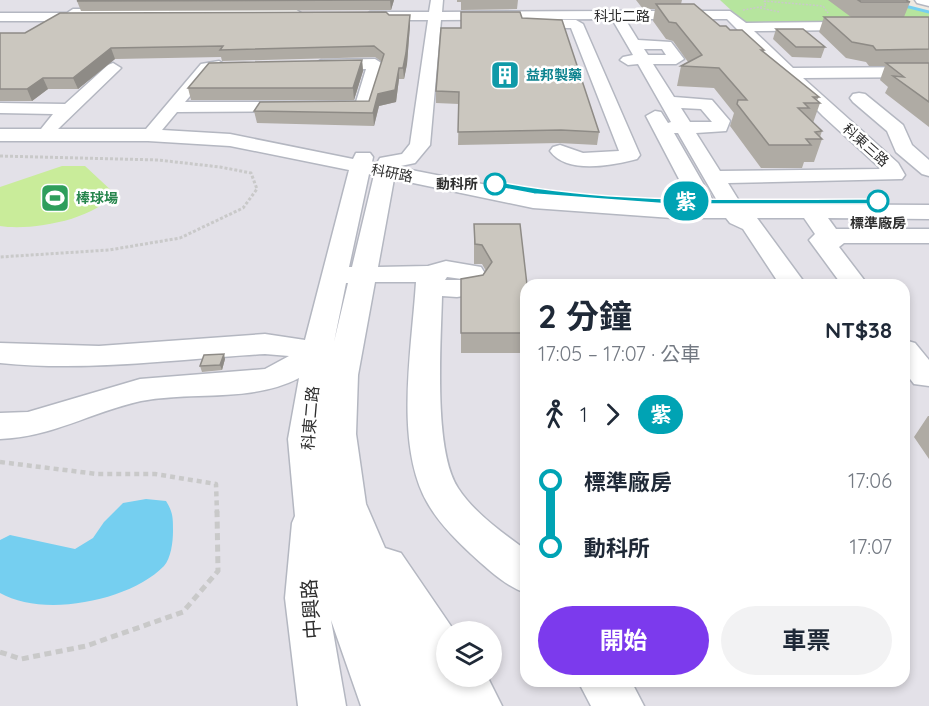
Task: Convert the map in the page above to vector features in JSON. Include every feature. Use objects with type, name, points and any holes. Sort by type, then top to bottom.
[{"type":"street","points":[[78,0],[82,4],[220,4],[223,0]]},
{"type":"street","points":[[921,0],[929,2]]},
{"type":"street","points":[[571,13],[569,3],[716,15],[804,32]]},
{"type":"street","points":[[6,14],[34,4]]},
{"type":"street","points":[[468,4],[533,8],[549,4]]},
{"type":"street","name":"科北二路","points":[[354,15],[533,8],[608,15],[716,15]]},
{"type":"street","points":[[374,164],[408,159],[420,145],[436,10]]},
{"type":"street","name":"科北二路","points":[[436,10],[608,15],[716,15]]},
{"type":"street","points":[[6,14],[307,15]]},
{"type":"street","points":[[608,15],[634,44],[738,218],[751,224],[789,279]]},
{"type":"street","points":[[608,15],[625,60],[704,206]]},
{"type":"street","name":"科東三路","points":[[714,177],[896,175],[891,167],[789,73],[716,15]]},
{"type":"street","points":[[546,24],[576,24],[593,40],[630,155],[617,159],[574,158],[560,151]]},
{"type":"street","points":[[788,39],[783,34],[929,25]]},
{"type":"street","points":[[625,60],[676,59],[666,45],[634,44]]},
{"type":"street","points":[[808,57],[836,60],[844,67],[876,67]]},
{"type":"street","points":[[173,107],[363,107],[375,64],[309,72]]},
{"type":"street","points":[[154,128],[206,67],[233,73]]},
{"type":"street","points":[[49,128],[113,68]]},
{"type":"street","points":[[789,73],[929,72]]},
{"type":"street","points":[[859,98],[896,129],[903,148],[929,170]]},
{"type":"street","points":[[662,128],[719,127],[721,122],[706,104],[669,102]]},
{"type":"street","points":[[0,108],[69,109]]},
{"type":"street","name":"科研路","points":[[0,128],[154,128],[239,134],[533,201],[704,206],[929,201]]},
{"type":"street","name":"科研路","points":[[0,135],[148,135],[230,140],[374,164]]},
{"type":"street","name":"科東二路","points":[[374,164],[331,355],[305,439],[329,508],[385,706]]},
{"type":"street","name":"科研路","points":[[732,206],[810,211],[929,212]]},
{"type":"street","points":[[810,211],[833,241],[821,240],[850,279]]},
{"type":"street","points":[[829,236],[929,236]]},
{"type":"street","points":[[348,275],[429,274],[427,448],[441,494],[475,532],[520,573]]},
{"type":"street","points":[[0,353],[131,354],[268,344],[331,355]]},
{"type":"street","points":[[112,400],[131,354]]},
{"type":"street","points":[[0,426],[28,425],[141,390],[271,379],[331,355]]},
{"type":"street","points":[[910,357],[925,376]]},
{"type":"street","points":[[329,508],[436,645]]},
{"type":"street","name":"科東二路","points":[[329,508],[430,706]]},
{"type":"street","name":"中興路","points":[[322,706],[306,598],[329,508]]},
{"type":"street","points":[[466,687],[478,706]]},
{"type":"street","points":[[606,687],[620,706]]},
{"type":"path","points":[[716,15],[766,6],[764,0],[823,6],[828,13]]},
{"type":"path","points":[[0,156],[48,160],[218,164],[251,173],[257,189],[243,208],[180,238],[109,250],[0,256]]},
{"type":"path","points":[[0,462],[97,474],[155,474],[216,484],[218,571],[183,612],[86,646],[21,659],[0,652]]},
{"type":"shaded area","points":[[0,0],[883,0],[929,11],[929,706],[0,706]]},
{"type":"green space","points":[[720,0],[877,0],[929,13],[929,24],[745,23]]},
{"type":"green space","name":"棒球場","points":[[62,166],[85,166],[114,193],[93,210],[62,222],[28,227],[0,226],[0,187]]},
{"type":"water","points":[[146,499],[166,501],[173,522],[172,545],[168,559],[164,566],[149,578],[109,597],[62,605],[18,600],[0,593],[0,540],[10,535],[75,549],[93,538],[104,522],[123,503]]},
{"type":"building","points":[[79,0],[390,0],[77,1]]},
{"type":"building","points":[[858,0],[906,0],[910,2],[861,2]]},
{"type":"building","points":[[656,4],[694,4],[720,26],[726,26],[730,30],[742,30],[764,50],[761,50],[819,97],[813,97],[820,103],[804,103],[809,108],[798,108],[822,131],[815,132],[822,139],[806,139],[811,145],[769,145],[737,104],[738,100],[747,100],[719,68],[681,66],[702,55],[676,23],[669,22]]},
{"type":"building","points":[[386,12],[389,15],[410,15],[406,53],[403,68],[399,68],[395,90],[378,94],[373,113],[254,111],[260,102],[369,101],[384,54],[374,46],[220,50],[223,46],[111,48],[73,78],[43,78],[27,89],[0,89],[0,33],[25,33],[60,13]]},
{"type":"building","name":"益邦製藥","points":[[461,12],[520,12],[522,18],[562,20],[599,132],[561,130],[458,132],[459,92],[436,91],[441,28],[461,28]]},
{"type":"building","points":[[824,17],[929,17],[929,49],[876,50],[873,46],[852,42]]},
{"type":"building","points":[[776,29],[803,29],[825,47],[796,47]]},
{"type":"building","points":[[362,60],[353,88],[188,88],[209,63]]},
{"type":"building","points":[[886,63],[929,63],[929,102],[893,76],[904,77]]},
{"type":"building","points":[[474,224],[520,224],[526,279],[520,279],[520,333],[461,333],[461,279],[483,275],[492,262],[482,245],[475,244]]},
{"type":"building","points":[[224,354],[220,365],[200,366],[204,355]]},
{"type":"waterway","points":[[901,5],[929,12]]},
{"type":"bus line","name":"紫","points":[[495,184],[534,191],[668,201],[878,201]]},
{"type":"place","name":"益邦製藥","points":[[505,75]]},
{"type":"place","name":"動科所","points":[[495,184]]},
{"type":"place","name":"棒球場","points":[[55,198]]},
{"type":"place","name":"標準廠房","points":[[878,201]]}]
